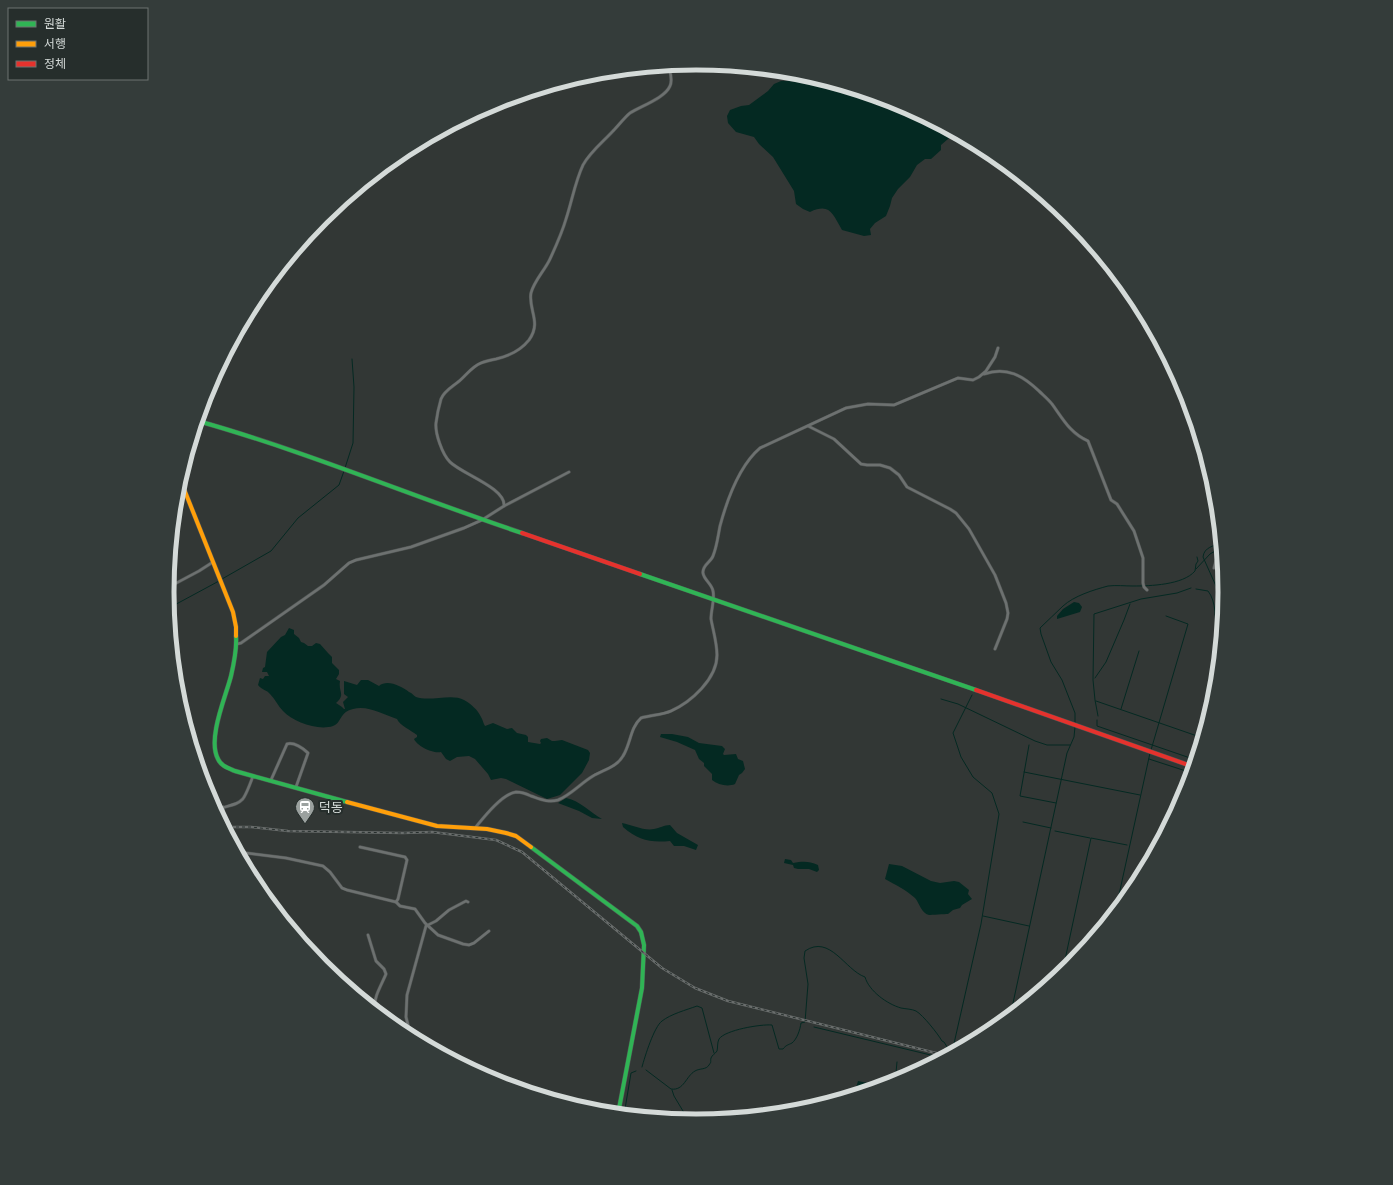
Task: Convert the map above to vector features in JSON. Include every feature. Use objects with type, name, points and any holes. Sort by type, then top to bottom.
[{"type":"main road","points":[[203,422],[282,447],[482,520],[713,598],[1189,765]]},
{"type":"main road","points":[[184,490],[236,621],[237,644],[216,729],[215,750],[219,762],[225,768],[437,826],[501,831],[516,836],[631,920],[641,932],[644,945],[642,988],[619,1109]]},
{"type":"street","points":[[504,506],[502,497],[490,486],[464,473],[450,462],[441,447],[436,424],[443,395],[475,366],[480,363],[510,355],[520,349],[530,338],[535,327],[531,292],[550,259],[566,219],[573,192],[584,164],[592,153],[630,114],[667,91],[672,80],[670,71]]},
{"type":"street","points":[[982,374],[995,357],[998,348]]},
{"type":"street","points":[[475,828],[500,802],[511,794],[521,792],[540,800],[551,801],[558,800],[569,794],[593,776],[615,765],[620,760],[628,746],[633,729],[641,718],[670,711],[700,690],[711,675],[717,660],[717,648],[711,614],[713,598],[711,586],[703,575],[703,571],[704,567],[713,557],[721,524],[740,472],[760,448],[846,408],[868,404],[894,405],[958,378],[973,380],[982,374],[989,372],[1004,371],[1020,376],[1029,381],[1051,402],[1070,430],[1088,441],[1111,500],[1117,504],[1134,531],[1143,558],[1143,583],[1144,587],[1148,590]]},
{"type":"street","points":[[808,426],[815,431],[834,439],[860,464],[880,465],[890,468],[899,475],[907,487],[950,509],[964,521],[995,575],[1006,603],[1008,613],[1007,619],[995,650]]},
{"type":"street","points":[[237,644],[241,644],[324,585],[348,563],[411,547],[464,528],[482,520],[504,506],[569,472]]},
{"type":"street","points":[[1214,568],[1218,559]]},
{"type":"street","points":[[174,584],[213,562]]},
{"type":"street","points":[[271,780],[288,744],[292,743],[308,753],[296,787]]},
{"type":"street","points":[[221,808],[240,803],[245,798],[253,775]]},
{"type":"street","points":[[223,814],[224,807]]},
{"type":"street","points":[[360,847],[405,857],[406,860],[398,899],[396,902]]},
{"type":"street","points":[[243,853],[286,858],[323,866],[330,872],[342,888],[396,902],[400,906],[415,909],[428,926],[438,935],[463,944],[468,945],[474,943],[489,931]]},
{"type":"street","points":[[409,1029],[406,1017],[406,994],[426,926],[436,921],[449,910],[468,902]]},
{"type":"street","points":[[368,935],[376,961],[384,969],[386,974],[382,986],[377,992],[374,1004]]},
{"type":"shaded area","points":[[781,81],[801,81],[832,88],[864,98],[928,124],[951,136],[941,145],[941,150],[931,159],[925,159],[917,165],[910,177],[898,189],[892,198],[886,216],[875,223],[870,229],[871,235],[864,236],[842,230],[833,214],[826,209],[817,209],[810,212],[796,204],[794,191],[773,157],[754,137],[736,132],[728,123],[727,116],[730,110],[749,105],[768,91],[774,84]]},
{"type":"shaded area","points":[[1074,602],[1079,603],[1082,607],[1080,612],[1057,619],[1057,616],[1063,609]]},
{"type":"shaded area","points":[[289,628],[294,630],[294,634],[301,642],[308,646],[312,646],[316,643],[320,644],[332,657],[332,663],[339,670],[339,674],[336,679],[340,681],[341,697],[336,703],[344,709],[343,702],[348,697],[344,694],[344,681],[357,685],[361,680],[368,680],[379,686],[390,683],[416,697],[428,699],[447,697],[459,698],[472,705],[480,714],[485,726],[493,723],[507,729],[512,728],[517,733],[526,735],[528,737],[528,742],[540,744],[541,739],[547,738],[552,741],[562,740],[588,750],[590,753],[589,760],[582,773],[560,795],[547,799],[506,779],[501,778],[491,780],[488,774],[475,759],[469,756],[457,757],[450,761],[446,759],[441,752],[434,752],[426,749],[418,744],[414,739],[417,735],[403,726],[397,719],[370,709],[359,708],[348,710],[336,725],[333,726],[320,727],[299,722],[287,715],[269,693],[258,685],[260,678],[263,679],[265,676],[269,676],[267,672],[262,672],[263,668],[265,667],[267,652],[281,637],[285,635]]},
{"type":"shaded area","points":[[661,734],[672,734],[688,737],[699,743],[722,746],[725,749],[724,755],[736,754],[738,759],[743,761],[745,769],[739,775],[735,784],[723,785],[717,783],[712,780],[712,774],[699,759],[695,750],[677,742],[660,737]]},
{"type":"shaded area","points":[[566,798],[580,804],[602,819],[592,818],[558,803]]},
{"type":"shaded area","points":[[622,823],[642,829],[656,829],[670,825],[677,833],[698,845],[696,850],[684,846],[674,846],[670,841],[645,840],[639,838],[623,827]]},
{"type":"shaded area","points":[[785,859],[791,860],[793,863],[806,862],[815,864],[818,865],[819,870],[817,872],[809,869],[794,868],[793,865],[784,863]]},
{"type":"shaded area","points":[[889,864],[902,866],[931,881],[940,883],[954,881],[959,882],[969,890],[968,894],[972,899],[960,908],[953,910],[948,914],[926,914],[915,898],[885,879]]},
{"type":"shaded area","points":[[858,1081],[872,1084],[864,1087],[855,1090]]},
{"type":"waterway","points":[[345,468],[353,443],[354,387],[352,359]]},
{"type":"waterway","points":[[222,579],[271,551],[298,518],[339,485],[344,471]]},
{"type":"waterway","points":[[1217,544],[1207,549],[1203,557],[1219,593]]},
{"type":"waterway","points":[[1196,569],[1210,554],[1217,550]]},
{"type":"waterway","points":[[1075,723],[1075,713],[1062,680],[1051,662],[1040,628],[1067,602],[1090,591],[1108,586],[1166,584],[1190,576],[1195,571],[1198,561],[1197,557]]},
{"type":"waterway","points":[[174,605],[219,581]]},
{"type":"waterway","points":[[1098,716],[1093,680],[1094,614],[1141,599],[1177,593],[1191,588]]},
{"type":"waterway","points":[[1196,589],[1208,591],[1213,600],[1215,611],[1215,638],[1211,683]]},
{"type":"waterway","points":[[1095,678],[1106,662],[1130,604]]},
{"type":"waterway","points":[[1151,750],[1188,624],[1166,616]]},
{"type":"waterway","points":[[1121,709],[1139,651]]},
{"type":"waterway","points":[[953,1048],[981,924],[999,814],[992,793],[973,777],[961,757],[953,733],[972,695]]},
{"type":"waterway","points":[[941,699],[958,704],[1035,741],[1047,745],[1070,745]]},
{"type":"waterway","points":[[1096,701],[1198,736]]},
{"type":"waterway","points":[[1097,720],[1097,726],[1191,758]]},
{"type":"waterway","points":[[1012,1009],[1067,753],[1074,737],[1075,727]]},
{"type":"waterway","points":[[1029,745],[1020,796],[1056,803]]},
{"type":"waterway","points":[[1117,902],[1150,753]]},
{"type":"waterway","points":[[1149,759],[1187,771]]},
{"type":"waterway","points":[[1024,772],[1140,795]]},
{"type":"waterway","points":[[1023,822],[1051,828]]},
{"type":"waterway","points":[[1055,831],[1090,838]]},
{"type":"waterway","points":[[1064,964],[1091,838],[1127,845]]},
{"type":"waterway","points":[[983,916],[1029,926]]},
{"type":"waterway","points":[[646,1070],[671,1089],[675,1089],[682,1086],[692,1073],[708,1067],[711,1057],[717,1051],[719,1039],[728,1033],[752,1027],[772,1025],[779,1049],[783,1049],[792,1043],[798,1034],[801,1023],[805,1022],[808,984],[804,958],[805,951],[814,947],[822,947],[837,955],[851,968],[865,977],[874,992],[885,1000],[901,1008],[914,1010],[919,1013],[949,1050]]},
{"type":"waterway","points":[[642,1067],[650,1042],[659,1024],[670,1016],[697,1006],[702,1008],[714,1053]]},
{"type":"waterway","points":[[814,1027],[937,1056]]},
{"type":"waterway","points":[[896,1075],[897,1062]]},
{"type":"waterway","points":[[625,1110],[631,1073],[636,1071]]},
{"type":"waterway","points":[[672,1090],[685,1115]]},
{"type":"railway","points":[[230,827],[251,827],[288,831],[403,833],[432,832],[496,840],[522,852],[662,968],[695,988],[728,1001],[941,1054]]},
{"type":"traffic: fast","points":[[203,422],[280,447],[522,533]]},
{"type":"traffic: fast","points":[[640,574],[976,690]]},
{"type":"traffic: fast","points":[[236,636],[236,651],[232,671],[216,729],[215,751],[219,761],[235,771],[347,802]]},
{"type":"traffic: fast","points":[[531,847],[637,926],[641,932],[644,945],[642,988],[619,1109]]},
{"type":"traffic: slow","points":[[184,490],[233,612],[236,636]]},
{"type":"traffic: slow","points":[[347,802],[437,826],[487,829],[506,833],[516,836],[531,847]]},
{"type":"traffic: jam","points":[[522,533],[640,574]]},
{"type":"traffic: jam","points":[[976,690],[1189,765]]},
{"type":"place","name":"덕동","points":[[305,824]]}]
